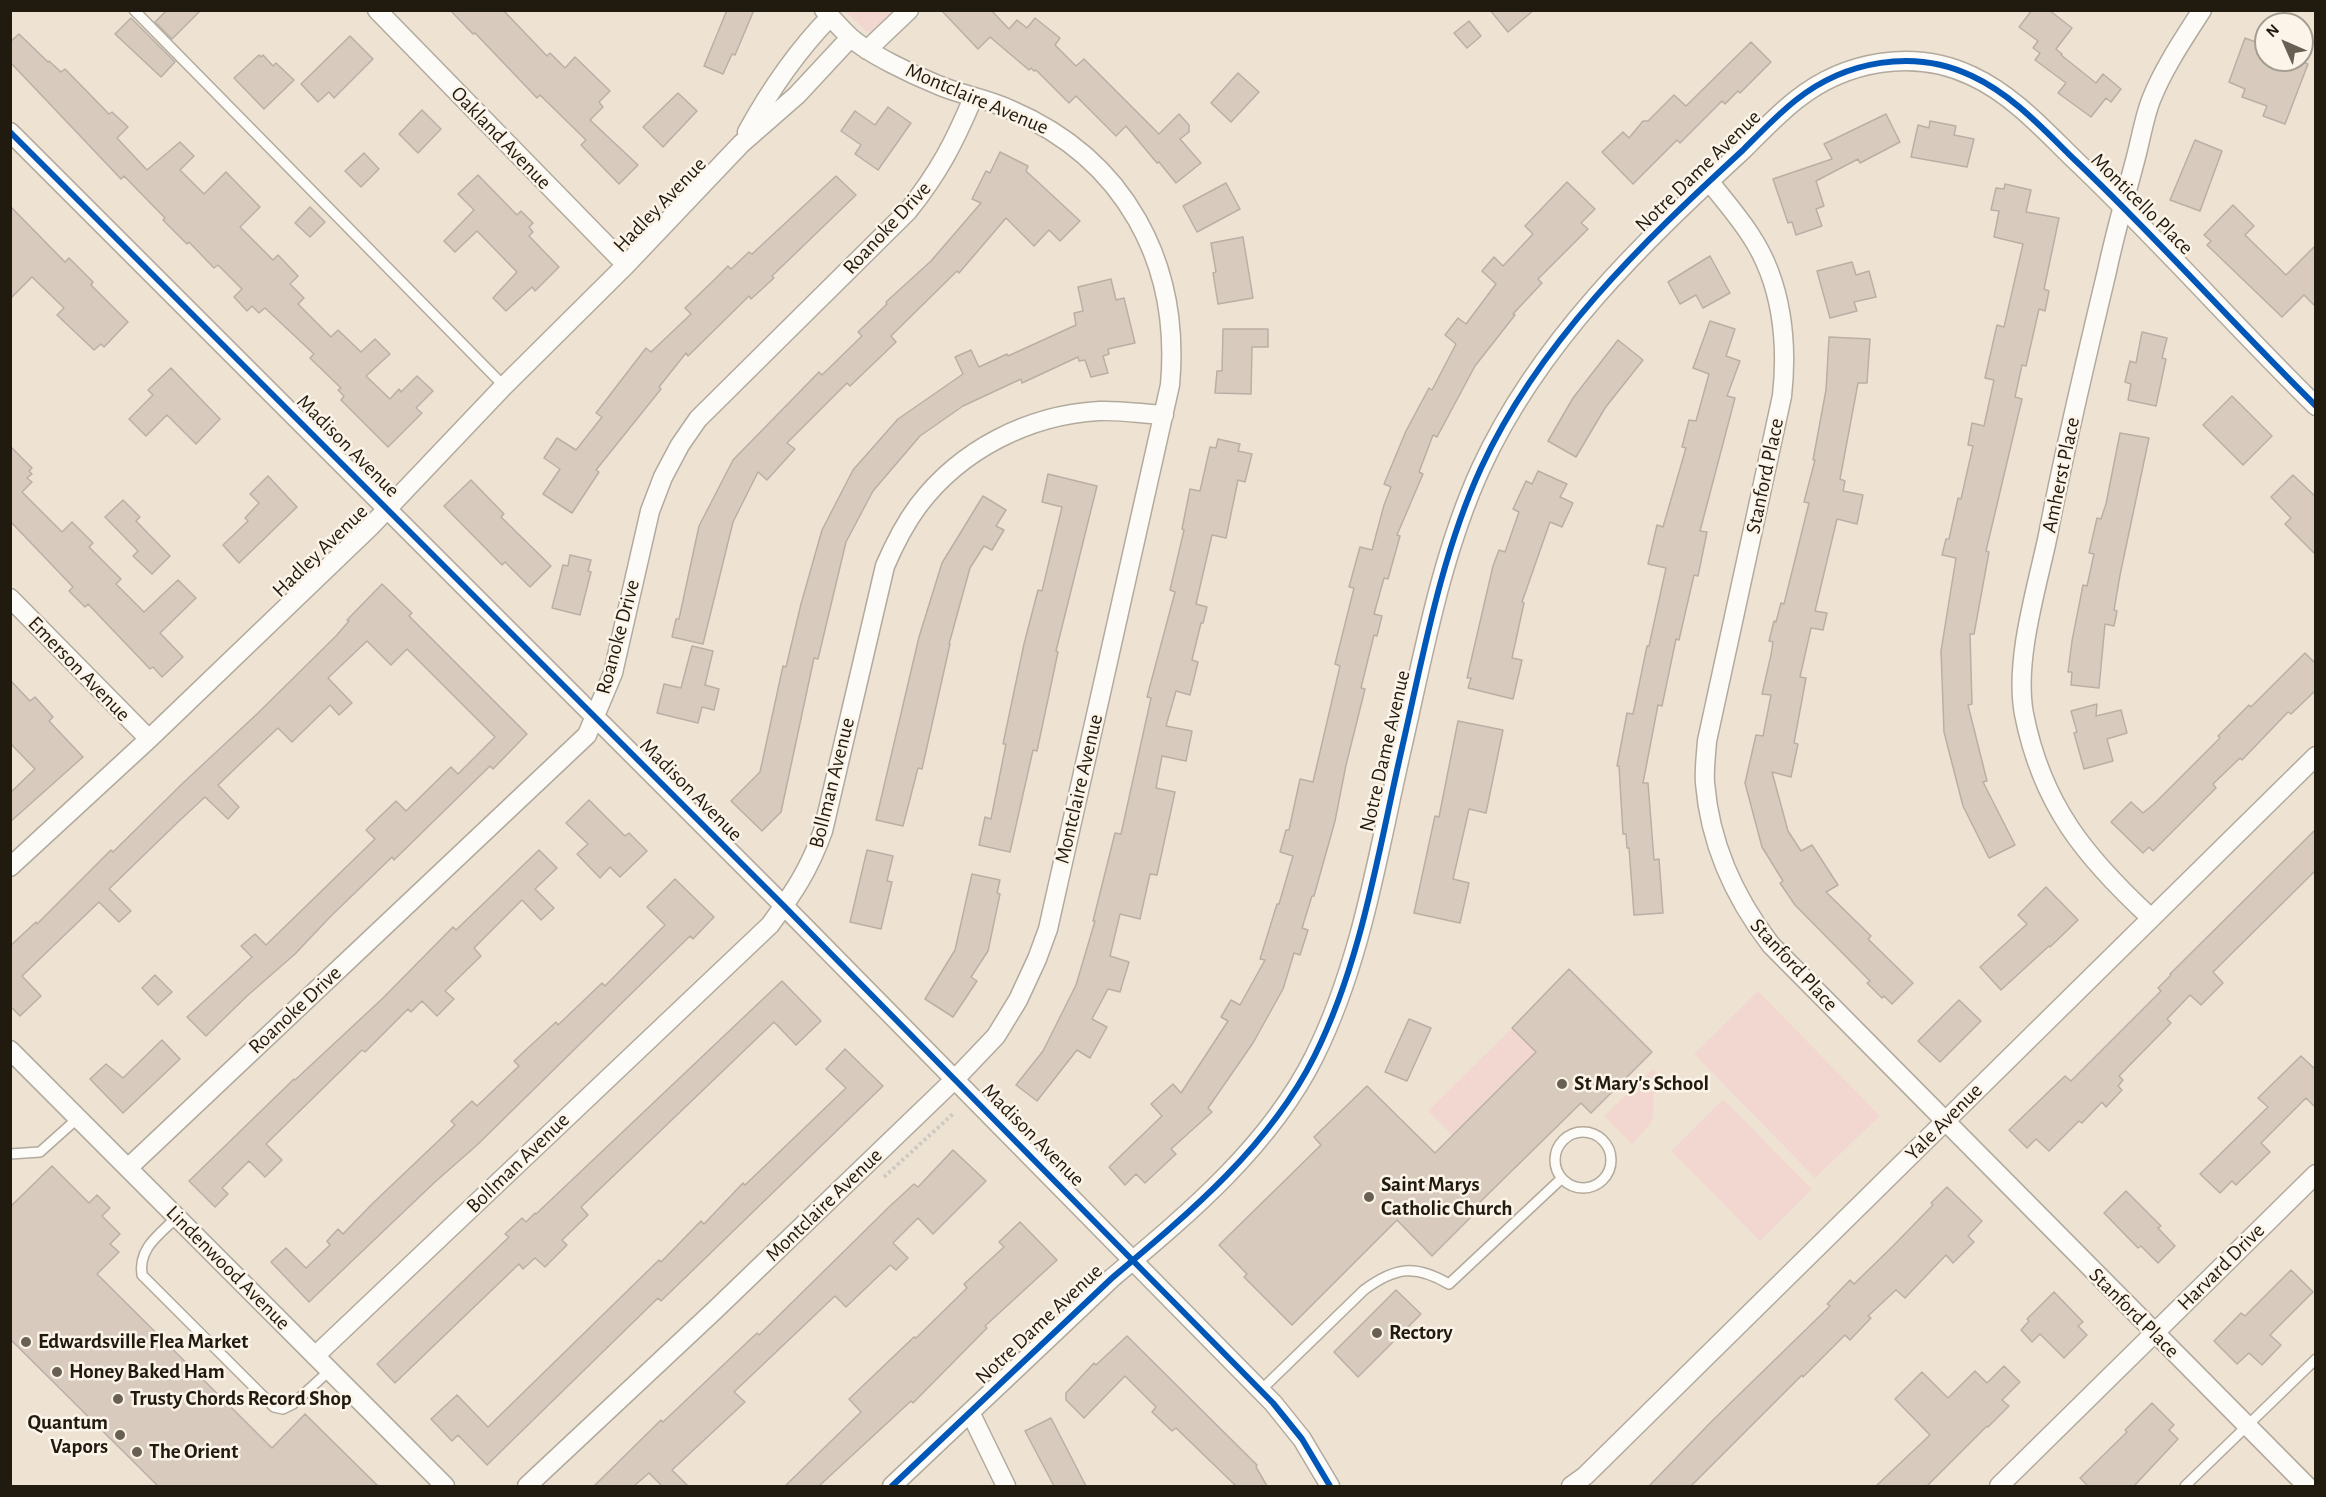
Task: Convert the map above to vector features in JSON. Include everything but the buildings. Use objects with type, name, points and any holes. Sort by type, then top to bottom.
[{"type":"street","name":"Oakland Avenue","points":[[377,10],[626,265]]},
{"type":"street","points":[[867,50],[909,10]]},
{"type":"street","name":"Amherst Place","points":[[2151,918],[2111,881],[2086,853],[2063,818],[2046,786],[2033,751],[2024,711],[2021,674],[2061,468],[2123,206],[2151,100],[2202,10]]},
{"type":"street","name":"Hadley Avenue","points":[[741,144],[764,101],[827,14]]},
{"type":"street","name":"Montclaire Avenue","points":[[527,1486],[715,1310],[955,1079],[996,1036],[1018,1000],[1048,929],[1164,416],[1172,363],[1172,324],[1166,291],[1156,259],[1140,224],[1124,198],[1101,170],[1073,145],[1034,120],[1009,108],[936,85],[867,50],[850,38],[827,14]]},
{"type":"street","name":"Hadley Avenue","points":[[10,867],[149,739],[370,527],[504,386],[626,265],[741,144],[797,95],[850,38]]},
{"type":"street","name":"Notre Dame Avenue","points":[[892,1486],[1133,1260],[1205,1196],[1251,1148],[1292,1098],[1337,1006],[1367,904],[1443,578],[1459,523],[1480,470],[1505,419],[1536,371],[1570,325],[1709,181],[1797,99],[1824,81],[1847,71],[1871,64],[1896,61],[1921,62]]},
{"type":"street","name":"Monticello Place","points":[[1921,62],[1945,66],[1969,74],[1998,90],[2024,111],[2123,206],[2316,406]]},
{"type":"street","name":"Roanoke Drive","points":[[128,1168],[587,735],[613,673],[621,645],[650,511],[663,477],[680,445],[698,419],[908,211],[931,182],[951,150],[973,98]]},
{"type":"street","name":"Madison Avenue","points":[[10,132],[784,906],[1274,1403],[1302,1439],[1330,1486]]},
{"type":"street","name":"Stanford Place","points":[[1709,181],[1752,237],[1769,272],[1778,300],[1784,336],[1785,372],[1782,396],[1707,741],[1705,781],[1710,820],[1735,892],[1751,920],[1770,945],[2307,1486]]},
{"type":"street","name":"Bollman Avenue","points":[[315,1356],[770,925],[784,906],[801,882],[813,859],[823,831],[885,566],[899,535],[919,506],[942,480],[962,462],[993,441],[1027,425],[1064,414],[1102,411],[1164,416]]},
{"type":"street","name":"Emerson Avenue","points":[[10,598],[149,739]]},
{"type":"street","name":"Yale Avenue","points":[[1571,1486],[1592,1469],[2316,756]]},
{"type":"street","name":"Lindenwood Avenue","points":[[10,1050],[444,1486]]},
{"type":"street","name":"Harvard Drive","points":[[1999,1486],[2316,1174]]},
{"type":"street","points":[[969,1412],[1006,1486]]},
{"type":"lane","points":[[134,10],[504,386]]},
{"type":"lane","points":[[10,1154],[40,1152],[78,1118]]},
{"type":"lane","points":[[1582,1132],[1591,1133],[1606,1143],[1610,1151],[1610,1170],[1597,1185],[1588,1189],[1578,1189],[1561,1179],[1555,1162],[1559,1145],[1565,1138],[1582,1132]]},
{"type":"lane","points":[[1261,1390],[1381,1277],[1394,1271],[1411,1271],[1437,1276],[1449,1284],[1561,1179]]},
{"type":"lane","points":[[177,1217],[144,1252],[140,1262],[142,1275],[274,1407],[283,1409],[293,1404],[329,1371]]},
{"type":"lane","points":[[2185,1486],[2316,1359]]},
{"type":"shaded area","points":[[845,11],[899,11],[883,26],[868,33]]},
{"type":"shaded area","points":[[1758,991],[1880,1116],[1815,1178],[1694,1054]]},
{"type":"shaded area","points":[[1512,1028],[1539,1055],[1520,1067],[1452,1135],[1428,1111]]},
{"type":"shaded area","points":[[1653,1069],[1666,1082],[1653,1095],[1651,1123],[1632,1144],[1604,1116]]},
{"type":"shaded area","points":[[1723,1099],[1812,1189],[1760,1241],[1671,1151]]},
{"type":"cycle path","points":[[892,1486],[1112,1278],[1169,1230],[1224,1178],[1274,1121],[1295,1090],[1314,1057],[1331,1020],[1357,944],[1434,606],[1455,536],[1481,468],[1532,378],[1596,297],[1668,221],[1796,100],[1836,76],[1858,68],[1904,61],[1927,62],[1950,67],[1987,84],[2027,114],[2107,191],[2316,406]]},
{"type":"cycle path","points":[[10,132],[784,906],[1273,1403],[1302,1439],[1330,1486]]},
{"type":"place","name":"St Mary's School","points":[[1562,1084]]},
{"type":"place","name":"Saint Marys Catholic Church","points":[[1369,1197]]},
{"type":"place","name":"Rectory","points":[[1377,1333]]},
{"type":"place","name":"Edwardsville Flea Market","points":[[26,1342]]},
{"type":"place","name":"Honey Baked Ham","points":[[57,1372]]},
{"type":"place","name":"Trusty Chords Record Shop","points":[[118,1399]]},
{"type":"place","name":"Quantum Vapors","points":[[120,1435]]},
{"type":"place","name":"The Orient","points":[[137,1452]]}]
